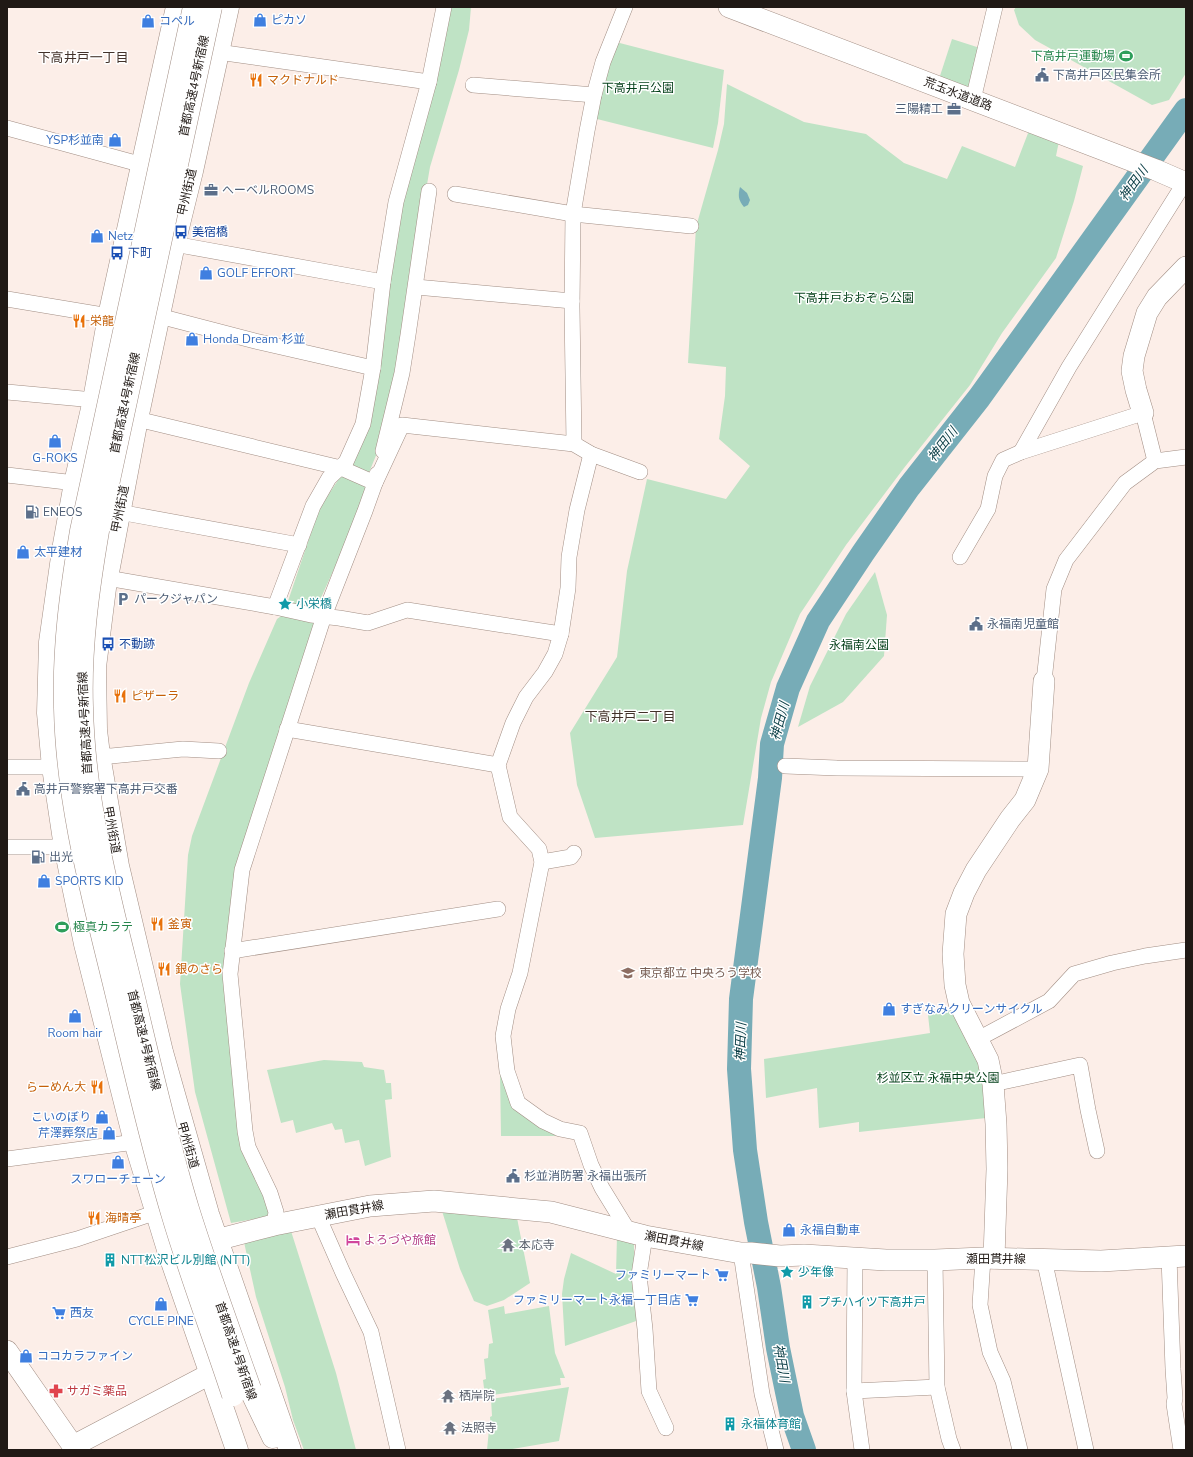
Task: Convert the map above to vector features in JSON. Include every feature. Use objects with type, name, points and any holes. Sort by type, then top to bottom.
[{"type":"highway","points":[[177,7],[109,316],[94,400],[75,483],[63,550],[50,642],[48,713],[53,767],[65,847],[85,944],[135,1142],[169,1253],[236,1450]]},
{"type":"highway","name":"首都高速4号新宿線","points":[[194,7],[81,531],[70,597],[65,654],[64,708],[68,765],[77,824],[88,878],[154,1150],[172,1214],[252,1450]]},
{"type":"highway","name":"首都高速4号新宿線","points":[[211,7],[98,531],[87,599],[82,654],[82,708],[86,771],[93,821],[104,874],[167,1133],[188,1210],[271,1450]]},
{"type":"highway","name":"甲州街道","points":[[228,7],[174,244],[119,512],[107,578],[95,667],[96,730],[118,866],[162,1052],[203,1197],[223,1239],[290,1450]]},
{"type":"highway","points":[[250,1389],[280,1450]]},
{"type":"main road","name":"荒玉水道道路","points":[[729,7],[1185,182]]},
{"type":"main road","points":[[1143,413],[1132,371],[1137,345],[1147,313],[1157,297],[1186,267]]},
{"type":"main road","points":[[988,1258],[997,1169],[993,1084],[988,1060],[959,1003],[953,954],[956,914],[964,893],[976,870],[1010,819],[1025,800],[1038,769],[1044,681]]},
{"type":"main road","name":"瀬田貫井線","points":[[169,1253],[318,1216],[370,1206],[434,1200],[551,1212],[637,1234],[757,1254],[804,1255],[855,1259],[935,1260],[988,1258],[1101,1261],[1178,1256]]},
{"type":"main road","points":[[7,1351],[72,1449],[210,1374]]},
{"type":"street","points":[[275,607],[313,506],[329,478],[346,462],[363,424],[373,368],[383,282],[396,202],[429,82],[444,7]]},
{"type":"street","points":[[574,444],[572,301],[573,214],[594,95],[603,62],[625,7]]},
{"type":"street","points":[[973,100],[995,7]]},
{"type":"street","points":[[218,52],[429,82]]},
{"type":"street","points":[[473,86],[594,95]]},
{"type":"street","points":[[7,128],[143,165]]},
{"type":"street","points":[[1021,452],[1069,367],[1185,182]]},
{"type":"street","points":[[269,1227],[276,1212],[270,1193],[248,1147],[245,1131],[230,974],[242,870],[324,616],[375,482],[402,373],[416,287],[429,191]]},
{"type":"street","points":[[456,194],[573,214],[691,226]]},
{"type":"street","points":[[174,244],[383,282]]},
{"type":"street","points":[[416,287],[572,301]]},
{"type":"street","points":[[7,299],[109,316]]},
{"type":"street","points":[[159,316],[373,368]]},
{"type":"street","points":[[7,392],[94,400]]},
{"type":"street","points":[[960,557],[988,509],[995,476],[1003,460],[1021,452],[1143,413],[1154,461]]},
{"type":"street","points":[[137,419],[341,468],[375,482]]},
{"type":"street","points":[[375,482],[402,425],[574,444],[591,454],[640,472]]},
{"type":"street","points":[[591,454],[577,510],[569,557],[568,588],[561,634],[554,654],[545,672],[526,697],[512,723],[498,764],[510,817],[540,849],[542,862],[520,973],[508,1009],[503,1036],[507,1071],[518,1103],[543,1120],[560,1129],[580,1133],[590,1165],[602,1188],[637,1234],[649,1391],[666,1428]]},
{"type":"street","points":[[1044,681],[1054,589],[1066,560],[1125,483],[1154,461],[1186,457]]},
{"type":"street","points":[[7,475],[75,483]]},
{"type":"street","points":[[119,512],[299,545]]},
{"type":"street","points":[[107,578],[275,607],[311,615],[368,623],[406,610],[561,634]]},
{"type":"street","points":[[287,729],[498,764]]},
{"type":"street","points":[[99,756],[183,750],[219,751]]},
{"type":"street","points":[[785,766],[845,768],[1038,769]]},
{"type":"street","points":[[7,767],[53,767]]},
{"type":"street","points":[[7,847],[65,847]]},
{"type":"street","points":[[542,862],[571,857],[574,853]]},
{"type":"street","points":[[232,951],[498,909]]},
{"type":"street","points":[[978,1039],[1049,1001],[1074,974],[1112,963],[1186,950]]},
{"type":"street","points":[[993,1084],[1080,1065],[1097,1152]]},
{"type":"street","points":[[7,1159],[135,1142]]},
{"type":"street","points":[[7,1257],[77,1239],[157,1212]]},
{"type":"street","points":[[318,1216],[343,1273],[372,1332],[398,1450]]},
{"type":"street","points":[[757,1254],[762,1394],[776,1450]]},
{"type":"street","points":[[1178,1256],[1173,1369],[1181,1397],[1174,1404],[1181,1450]]},
{"type":"street","points":[[988,1258],[980,1305],[990,1352],[1003,1381],[1020,1450]]},
{"type":"street","points":[[855,1259],[854,1390],[862,1450]]},
{"type":"street","points":[[1044,1259],[1086,1450]]},
{"type":"street","points":[[935,1260],[937,1387],[953,1450]]},
{"type":"street","points":[[854,1390],[937,1387]]},
{"type":"green space","points":[[448,7],[471,7],[469,30],[459,70],[430,167],[384,436],[368,475],[349,466],[390,252]]},
{"type":"green space","name":"下高井戸運動場","points":[[1016,7],[1186,7],[1186,73],[1169,100],[1152,105],[1035,40],[1019,25],[1014,10]]},
{"type":"green space","points":[[952,39],[980,48],[969,95],[938,82]]},
{"type":"green space","name":"下高井戸公園","points":[[612,41],[724,70],[718,123],[713,148],[589,117]]},
{"type":"green space","name":"下高井戸おおぞら公園","points":[[727,84],[804,122],[866,134],[904,163],[947,179],[962,146],[1015,167],[1030,128],[1059,141],[1056,156],[1083,166],[1074,201],[1056,258],[1002,333],[970,385],[904,468],[846,545],[800,614],[771,682],[761,718],[743,825],[595,838],[577,785],[570,733],[617,657],[627,571],[647,479],[726,499],[750,466],[719,439],[725,396],[726,367],[688,363],[696,227],[724,124]]},
{"type":"green space","points":[[342,474],[370,489],[316,609],[287,604],[319,509]]},
{"type":"green space","name":"永福南公園","points":[[875,572],[887,615],[884,656],[843,702],[798,727],[810,686],[846,614]]},
{"type":"green space","points":[[284,614],[313,620],[316,630],[258,801],[226,974],[241,1133],[270,1209],[267,1217],[231,1223],[195,1092],[180,984],[188,855],[192,836],[249,683],[277,619]]},
{"type":"green space","name":"杉並区立 永福中央公園","points":[[951,1009],[981,1060],[986,1118],[859,1132],[859,1122],[819,1128],[817,1088],[766,1098],[764,1059],[930,1033],[928,1015]]},
{"type":"green space","points":[[324,1060],[362,1062],[364,1067],[384,1070],[386,1083],[391,1083],[392,1099],[385,1100],[391,1157],[365,1166],[359,1140],[345,1143],[342,1129],[335,1130],[332,1123],[296,1133],[293,1120],[281,1123],[267,1070]]},
{"type":"green space","points":[[504,1072],[516,1104],[557,1131],[555,1136],[501,1136],[500,1073]]},
{"type":"green space","points":[[442,1211],[517,1218],[530,1283],[504,1300],[487,1306],[474,1301],[460,1269]]},
{"type":"green space","points":[[291,1231],[336,1373],[356,1450],[304,1450],[293,1420],[285,1387],[256,1297],[244,1242]]},
{"type":"green space","points":[[617,1236],[634,1242],[634,1275],[639,1320],[565,1346],[562,1294],[564,1279],[571,1253],[616,1274]]},
{"type":"green space","points":[[504,1306],[505,1314],[549,1306],[555,1353],[565,1378],[560,1378],[561,1385],[485,1396],[483,1380],[486,1379],[484,1359],[488,1358],[489,1344],[493,1343],[488,1310]]},
{"type":"green space","points":[[569,1387],[559,1441],[507,1450],[487,1450],[489,1429],[491,1428],[490,1417],[492,1416],[491,1399]]},
{"type":"water","points":[[740,187],[747,193],[750,200],[748,205],[744,207],[739,197]]},
{"type":"waterway","name":"神田川","points":[[804,1450],[792,1416],[778,1348],[769,1287],[756,1222],[745,1150],[739,1069],[741,999],[770,778],[772,744],[788,688],[818,621],[909,487],[979,398],[1186,110]]},
{"type":"place","name":"ピカソ","points":[[260,20]]},
{"type":"place","name":"コペル","points":[[148,21]]},
{"type":"place","name":"下高井戸運動場","points":[[1126,56]]},
{"type":"place","name":"下高井戸区民集会所","points":[[1042,75]]},
{"type":"place","name":"マクドナルド","points":[[256,80]]},
{"type":"place","name":"三陽精工","points":[[954,109]]},
{"type":"place","name":"YSP杉並南","points":[[115,140]]},
{"type":"place","name":"へーベルROOMS","points":[[211,190]]},
{"type":"place","name":"美宿橋","points":[[181,232]]},
{"type":"place","name":"Netz","points":[[97,236]]},
{"type":"place","name":"下町","points":[[117,253]]},
{"type":"place","name":"GOLF EFFORT","points":[[206,273]]},
{"type":"place","name":"栄龍","points":[[79,321]]},
{"type":"place","name":"Honda Dream 杉並","points":[[192,339]]},
{"type":"place","name":"G-ROKS","points":[[55,441]]},
{"type":"place","name":"ENEOS","points":[[32,512]]},
{"type":"place","name":"太平建材","points":[[23,552]]},
{"type":"place","name":"パークジャパン","points":[[123,599]]},
{"type":"place","name":"小栄橋","points":[[285,604]]},
{"type":"place","name":"永福南児童館","points":[[976,624]]},
{"type":"place","name":"不動跡","points":[[108,644]]},
{"type":"place","name":"ピザーラ","points":[[120,696]]},
{"type":"place","name":"高井戸警察署下高井戸交番","points":[[23,789]]},
{"type":"place","name":"出光","points":[[38,857]]},
{"type":"place","name":"SPORTS KID","points":[[44,881]]},
{"type":"place","name":"釜寅","points":[[157,924]]},
{"type":"place","name":"極真カラテ","points":[[62,927]]},
{"type":"place","name":"銀のさら","points":[[164,969]]},
{"type":"place","name":"東京都立 中央ろう学校","points":[[628,973]]},
{"type":"place","name":"すぎなみクリーンサイクル","points":[[889,1009]]},
{"type":"place","name":"Room hair","points":[[75,1016]]},
{"type":"place","name":"らーめん大","points":[[97,1087]]},
{"type":"place","name":"こいのぼり","points":[[102,1117]]},
{"type":"place","name":"芹澤葬祭店","points":[[109,1133]]},
{"type":"place","name":"スワローチェーン","points":[[118,1162]]},
{"type":"place","name":"杉並消防署 永福出張所","points":[[513,1176]]},
{"type":"place","name":"海晴亭","points":[[94,1218]]},
{"type":"place","name":"永福自動車","points":[[789,1230]]},
{"type":"place","name":"よろづや旅館","points":[[353,1240]]},
{"type":"place","name":"本応寺","points":[[508,1245]]},
{"type":"place","name":"NTT松沢ビル別館 (NTT)","points":[[110,1260]]},
{"type":"place","name":"少年像","points":[[787,1272]]},
{"type":"place","name":"ファミリーマート","points":[[722,1275]]},
{"type":"place","name":"ファミリーマート永福一丁目店","points":[[692,1300]]},
{"type":"place","name":"プチハイツ下高井戸","points":[[807,1302]]},
{"type":"place","name":"CYCLE PINE","points":[[161,1304]]},
{"type":"place","name":"西友","points":[[59,1313]]},
{"type":"place","name":"ココカラファイン","points":[[26,1356]]},
{"type":"place","name":"サガミ薬品","points":[[56,1391]]},
{"type":"place","name":"栖岸院","points":[[448,1396]]},
{"type":"place","name":"永福体育館","points":[[730,1424]]},
{"type":"place","name":"法照寺","points":[[450,1428]]},
{"type":"district","name":"下高井戸一丁目","points":[[83,57]]},
{"type":"district","name":"下高井戸二丁目","points":[[630,716]]}]
